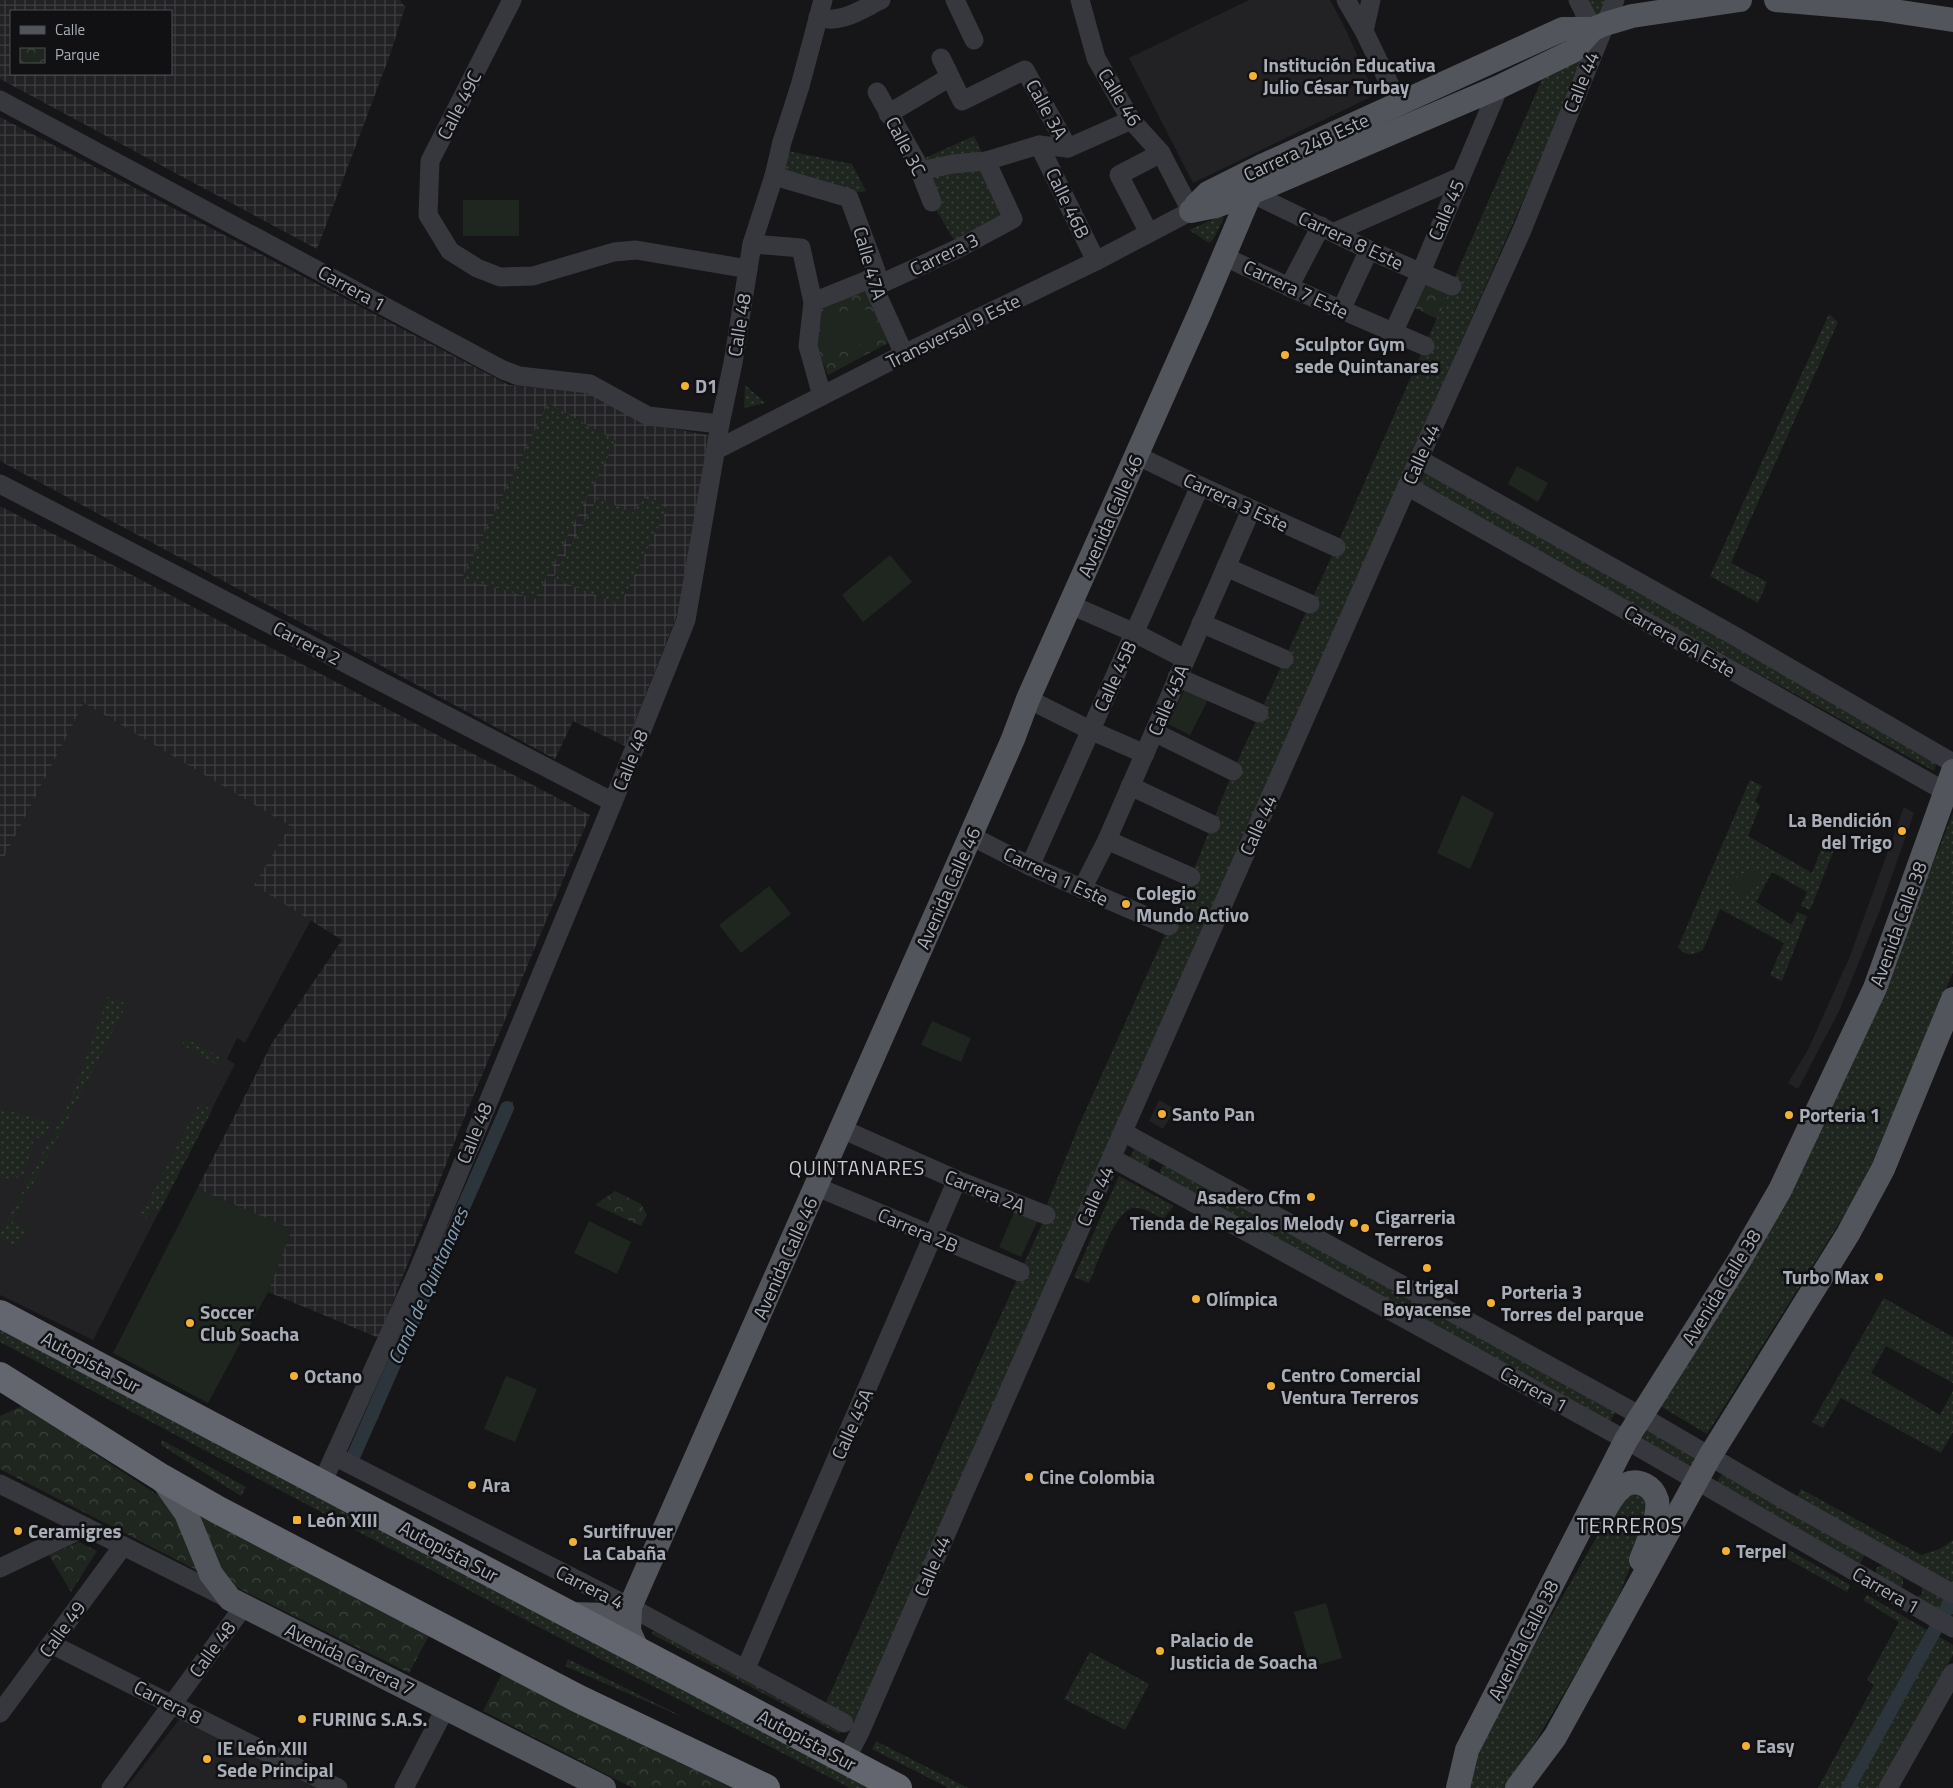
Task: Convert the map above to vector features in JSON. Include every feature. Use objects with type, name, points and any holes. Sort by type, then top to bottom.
[{"type":"highway","name":"Autopista Sur","points":[[0,1314],[898,1788]]},
{"type":"highway","points":[[0,1376],[162,1478],[218,1510],[579,1699],[766,1788]]},
{"type":"main road","points":[[1190,211],[1216,206],[1251,193],[1499,87],[1573,51],[1599,27],[1632,16],[1740,0]]},
{"type":"main road","points":[[1776,0],[1880,9],[1953,20]]},
{"type":"main road","name":"Carrera 24B Este","points":[[1190,211],[1208,193],[1262,166],[1564,29],[1599,27]]},
{"type":"main road","name":"Avenida Calle 46","points":[[630,1607],[971,836],[1013,739],[1028,699],[1201,310],[1262,166]]},
{"type":"main road","name":"Avenida Calle 38","points":[[1458,1788],[1467,1750],[1626,1440],[1739,1261],[1780,1190],[1875,988],[1951,786]]},
{"type":"main road","points":[[1532,1788],[1555,1737],[1710,1456],[1848,1234],[1884,1169],[1953,999]]},
{"type":"main road","name":"Avenida Carrera 7","points":[[162,1478],[186,1513],[211,1574],[237,1603],[604,1788]]},
{"type":"main road","points":[[1531,1622],[1582,1552],[1616,1492],[1625,1484],[1637,1482],[1648,1486],[1654,1492],[1657,1506],[1654,1522],[1620,1619]]},
{"type":"main road","points":[[567,1614],[611,1615],[630,1607],[630,1630],[638,1651]]},
{"type":"main road","points":[[1517,1788],[1555,1737]]},
{"type":"main road","points":[[1447,1788],[1467,1750]]},
{"type":"street","name":"Calle 49C","points":[[512,0],[430,161],[428,215],[450,251],[477,268],[500,277],[533,276],[614,252],[636,250],[748,269]]},
{"type":"street","points":[[820,8],[826,20],[843,18],[881,0]]},
{"type":"street","points":[[955,0],[974,40]]},
{"type":"street","name":"Calle 46","points":[[1080,0],[1096,58],[1130,120],[1161,153],[1190,211]]},
{"type":"street","points":[[1346,0],[1364,31],[1399,104]]},
{"type":"street","points":[[1364,31],[1371,0]]},
{"type":"street","name":"Calle 44","points":[[845,1761],[863,1727],[963,1494],[1407,486],[1522,230],[1599,27],[1578,0]]},
{"type":"street","points":[[1599,27],[1615,0]]},
{"type":"street","name":"Calle 48","points":[[322,1483],[418,1271],[613,802],[686,620],[720,424],[733,363],[752,244],[800,86],[820,8]]},
{"type":"street","points":[[888,114],[950,77],[941,58]]},
{"type":"street","name":"Calle 3A","points":[[950,77],[962,101],[1025,70],[1068,148]]},
{"type":"street","name":"Calle 45","points":[[1393,333],[1499,87]]},
{"type":"street","name":"Calle 3C","points":[[877,92],[920,171],[932,202]]},
{"type":"street","name":"Carrera 1","points":[[0,100],[502,370],[519,376],[590,384],[648,416],[720,424]]},
{"type":"street","points":[[920,171],[953,164],[986,161],[1039,145],[1068,148],[1130,120]]},
{"type":"street","name":"Calle 46B","points":[[1039,145],[1096,261]]},
{"type":"street","points":[[1149,234],[1119,175],[1161,153]]},
{"type":"street","name":"Carrera 3","points":[[813,302],[872,283],[959,248],[1013,219],[986,161]]},
{"type":"street","name":"Calle 47A","points":[[774,176],[849,198],[876,271],[872,283],[904,354]]},
{"type":"street","points":[[1289,287],[1328,229],[1460,177]]},
{"type":"street","name":"Carrera 8 Este","points":[[1251,193],[1369,250],[1452,286]]},
{"type":"street","name":"Transversal 9 Este","points":[[716,450],[904,354],[1096,261],[1190,211]]},
{"type":"street","points":[[752,244],[801,248],[813,302],[808,346],[822,396]]},
{"type":"street","points":[[1341,310],[1369,250]]},
{"type":"street","name":"Carrera 7 Este","points":[[1223,256],[1425,346]]},
{"type":"street","name":"Carrera 3 Este","points":[[1136,455],[1251,510],[1336,547]]},
{"type":"street","name":"Carrera 6A Este","points":[[1419,459],[1733,635],[1953,763]]},
{"type":"street","name":"Carrera 2","points":[[0,484],[613,802]]},
{"type":"street","name":"Calle 45B","points":[[1030,866],[1200,486]]},
{"type":"street","name":"Carrera 6A Este","points":[[1407,486],[1951,786]]},
{"type":"street","name":"Calle 45A","points":[[1082,890],[1107,840],[1251,510]]},
{"type":"street","points":[[1226,567],[1310,604]]},
{"type":"street","points":[[1071,605],[1135,633],[1185,660]]},
{"type":"street","points":[[1201,623],[1284,659]]},
{"type":"street","points":[[1177,677],[1259,713]]},
{"type":"street","points":[[1028,699],[1090,730],[1145,754]]},
{"type":"street","points":[[1154,732],[1233,771]]},
{"type":"street","points":[[1130,786],[1211,824]]},
{"type":"street","name":"Carrera 1 Este","points":[[971,836],[1082,890],[1169,926]]},
{"type":"street","points":[[1107,840],[1191,877]]},
{"type":"street","name":"Carrera 2A","points":[[842,1129],[957,1180],[1046,1215]]},
{"type":"street","name":"Carrera 1","points":[[1123,1132],[1641,1416],[1953,1594]]},
{"type":"street","points":[[1154,1181],[1152,1176],[1154,1166],[1167,1156]]},
{"type":"street","name":"Carrera 1","points":[[1112,1158],[1626,1440],[1953,1628]]},
{"type":"street","name":"Calle 45A","points":[[746,1668],[957,1180]]},
{"type":"street","name":"Carrera 2B","points":[[817,1187],[1020,1272]]},
{"type":"street","name":"Carrera 4","points":[[334,1456],[630,1607],[746,1668],[844,1723]]},
{"type":"street","name":"Avenida Carrera 7","points":[[0,1484],[237,1603]]},
{"type":"street","points":[[0,1568],[86,1527]]},
{"type":"street","name":"Calle 49","points":[[2,1709],[123,1546]]},
{"type":"street","points":[[1865,1578],[1866,1566],[1870,1560],[1889,1558]]},
{"type":"street","points":[[1894,1594],[1908,1594],[1913,1586],[1914,1580],[1906,1568]]},
{"type":"street","name":"Calle 48","points":[[111,1788],[172,1704],[237,1603]]},
{"type":"street","name":"Carrera 8","points":[[51,1644],[338,1788]]},
{"type":"street","points":[[1888,1788],[1953,1673]]},
{"type":"street","points":[[404,1788],[446,1707]]},
{"type":"shaded area","points":[[0,0],[400,0],[405,7],[391,52],[317,249],[0,79]]},
{"type":"shaded area","name":"Institución Educativa Julio César Turbay","points":[[1249,0],[1330,0],[1345,28],[1375,95],[1193,183],[1129,58]]},
{"type":"shaded area","points":[[0,117],[509,385],[591,393],[658,426],[708,435],[684,598],[625,746],[573,721],[555,759],[0,461]]},
{"type":"shaded area","points":[[0,506],[590,815],[458,1133],[379,1338],[268,1292],[291,1229],[197,1189],[272,1043],[342,940],[254,885],[290,826],[84,703],[0,865]]},
{"type":"shaded area","points":[[84,703],[290,826],[255,885],[311,920],[245,1043],[237,1038],[227,1059],[235,1064],[93,1340],[0,1295],[0,865]]},
{"type":"shaded area","points":[[1904,807],[1914,813],[1880,910],[1839,1011],[1798,1089],[1788,1083],[1808,1050],[1850,956]]},
{"type":"shaded area","points":[[1159,1100],[1175,1109],[1163,1129],[1149,1121]]},
{"type":"shaded area","name":"IE León XIII Sede Principal","points":[[181,1717],[321,1788],[126,1788]]},
{"type":"green space","points":[[1568,0],[1607,0],[1536,171],[855,1721],[825,1705],[1046,1215],[1045,1209],[1079,1125],[1191,877],[1233,771],[1336,547],[1558,43],[1577,11]]},
{"type":"green space","points":[[974,136],[1013,218],[958,247],[932,203],[916,162]]},
{"type":"green space","points":[[788,151],[852,164],[866,191],[850,193],[782,174]]},
{"type":"green space","points":[[463,200],[519,200],[519,236],[463,236]]},
{"type":"green space","points":[[1221,216],[1224,218],[1213,240],[1209,243],[1189,230]]},
{"type":"green space","points":[[1427,275],[1452,286],[1437,319],[1413,307]]},
{"type":"green space","points":[[866,291],[888,343],[828,375],[814,341],[820,308]]},
{"type":"green space","points":[[864,305],[876,339],[829,355],[817,321]]},
{"type":"green space","points":[[1829,314],[1838,322],[1731,563],[1767,582],[1758,603],[1710,576]]},
{"type":"green space","points":[[745,385],[765,403],[744,408]]},
{"type":"green space","points":[[548,403],[616,441],[535,599],[462,578]]},
{"type":"green space","points":[[1517,466],[1548,483],[1538,502],[1508,484]]},
{"type":"green space","points":[[1426,470],[1938,758],[1934,771],[1418,485]]},
{"type":"green space","points":[[648,495],[667,509],[620,605],[553,578],[598,497],[632,513]]},
{"type":"green space","points":[[890,555],[912,582],[863,622],[842,595]]},
{"type":"green space","points":[[1189,681],[1212,692],[1190,735],[1168,724]]},
{"type":"green space","points":[[1750,780],[1762,786],[1755,801],[1760,806],[1748,836],[1812,873],[1824,842],[1835,847],[1810,910],[1801,906],[1807,892],[1772,872],[1756,902],[1792,925],[1797,912],[1807,916],[1782,981],[1770,975],[1784,943],[1720,909],[1703,950],[1686,954],[1678,947]]},
{"type":"green space","points":[[1462,795],[1494,813],[1470,869],[1437,853]]},
{"type":"green space","points":[[1953,813],[1953,972],[1891,1123],[1855,1198],[1707,1434],[1660,1406],[1789,1195],[1853,1064]]},
{"type":"green space","points":[[1754,866],[1765,880],[1739,898],[1729,883]]},
{"type":"green space","points":[[769,886],[791,914],[741,953],[719,925]]},
{"type":"green space","points":[[108,997],[127,1004],[58,1138],[54,1135],[55,1130],[70,1101]]},
{"type":"green space","points":[[932,1021],[971,1038],[961,1062],[921,1045]]},
{"type":"green space","points":[[185,1038],[220,1057],[216,1064],[182,1045]]},
{"type":"green space","points":[[513,1102],[463,1214],[379,1416],[355,1467],[344,1461],[503,1103]]},
{"type":"green space","points":[[200,1103],[212,1110],[159,1212],[151,1209],[146,1219],[140,1216]]},
{"type":"green space","points":[[0,1105],[3,1109],[52,1123],[42,1141],[28,1131],[33,1143],[24,1173],[15,1179],[0,1178],[0,1138],[5,1135],[0,1137]]},
{"type":"green space","points":[[50,1139],[55,1142],[30,1190],[25,1187]]},
{"type":"green space","points":[[1135,1147],[1154,1157],[1149,1162],[1148,1170],[1129,1160]]},
{"type":"green space","points":[[1167,1165],[1616,1411],[1610,1422],[1161,1175],[1160,1170],[1163,1166]]},
{"type":"green space","points":[[1119,1176],[1174,1206],[1163,1219],[1141,1209],[1134,1208],[1127,1211],[1113,1228],[1089,1283],[1074,1277]]},
{"type":"green space","name":"Soccer Club Soacha","points":[[197,1189],[292,1229],[268,1292],[208,1403],[113,1353]]},
{"type":"green space","points":[[23,1191],[27,1193],[12,1222],[27,1230],[17,1247],[0,1240],[0,1234]]},
{"type":"green space","points":[[615,1191],[641,1204],[647,1215],[641,1226],[595,1205]]},
{"type":"green space","points":[[1016,1208],[1039,1218],[1021,1257],[999,1247]]},
{"type":"green space","points":[[589,1221],[631,1242],[617,1274],[574,1253]]},
{"type":"green space","points":[[1884,1298],[1953,1337],[1953,1383],[1886,1346],[1871,1373],[1940,1415],[1953,1391],[1953,1432],[1941,1453],[1841,1398],[1823,1428],[1812,1422]]},
{"type":"green space","points":[[0,1326],[880,1788],[850,1788],[531,1623],[0,1342]]},
{"type":"green space","points":[[506,1376],[537,1389],[515,1442],[484,1429]]},
{"type":"green space","points":[[28,1403],[91,1451],[176,1507],[208,1576],[0,1469],[0,1416]]},
{"type":"green space","points":[[1648,1428],[1697,1456],[1691,1467],[1642,1439]]},
{"type":"green space","points":[[162,1440],[246,1487],[241,1496],[161,1445]]},
{"type":"green space","points":[[1722,1474],[1865,1554],[1860,1564],[1716,1483]]},
{"type":"green space","points":[[1801,1489],[1921,1555],[1940,1549],[1953,1540],[1953,1585],[1797,1497]]},
{"type":"green space","points":[[1629,1491],[1649,1497],[1647,1524],[1620,1593],[1596,1639],[1508,1788],[1466,1788],[1480,1750],[1525,1662],[1611,1512]]},
{"type":"green space","points":[[191,1506],[431,1632],[409,1673],[222,1580]]},
{"type":"green space","points":[[79,1542],[97,1551],[71,1592],[49,1555]]},
{"type":"green space","points":[[1789,1550],[1850,1585],[1847,1592],[1784,1557]]},
{"type":"green space","points":[[1884,1566],[1903,1578],[1901,1588],[1876,1577],[1876,1568]]},
{"type":"green space","points":[[1922,1586],[1953,1604],[1953,1619],[1915,1599],[1922,1594]]},
{"type":"green space","points":[[1867,1595],[1953,1645],[1953,1655],[1878,1788],[1818,1788],[1874,1685],[1867,1680],[1899,1622],[1863,1600]]},
{"type":"green space","points":[[1326,1603],[1342,1658],[1310,1667],[1294,1612]]},
{"type":"green space","points":[[655,1627],[843,1727],[839,1734],[652,1634]]},
{"type":"green space","points":[[1090,1652],[1149,1684],[1125,1730],[1064,1699]]},
{"type":"green space","points":[[568,1659],[687,1719],[565,1666]]},
{"type":"green space","points":[[504,1670],[743,1788],[633,1788],[483,1711]]},
{"type":"green space","points":[[876,1741],[968,1788],[949,1788],[872,1749]]},
{"type":"waterway","name":"Canal de Quintanares","points":[[350,1464],[507,1108]]},
{"type":"waterway","points":[[1944,1614],[1950,1602]]},
{"type":"waterway","points":[[1848,1788],[1936,1628]]},
{"type":"place","name":"Institución Educativa Julio César Turbay","points":[[1253,76]]},
{"type":"place","name":"Sculptor Gym sede Quintanares","points":[[1285,355]]},
{"type":"place","name":"D1","points":[[685,386]]},
{"type":"place","name":"La Bendición del Trigo","points":[[1902,831]]},
{"type":"place","name":"Colegio Mundo Activo","points":[[1126,904]]},
{"type":"place","name":"Santo Pan","points":[[1162,1114]]},
{"type":"place","name":"Porteria 1","points":[[1789,1115]]},
{"type":"place","name":"Asadero Cfm","points":[[1311,1197]]},
{"type":"place","name":"Tienda de Regalos Melody","points":[[1354,1223]]},
{"type":"place","name":"Cigarreria Terreros","points":[[1365,1228]]},
{"type":"place","name":"El trigal Boyacense","points":[[1427,1268]]},
{"type":"place","name":"Turbo Max","points":[[1879,1277]]},
{"type":"place","name":"Olímpica","points":[[1196,1299]]},
{"type":"place","name":"Porteria 3 Torres del parque","points":[[1491,1303]]},
{"type":"place","name":"Soccer Club Soacha","points":[[190,1323]]},
{"type":"place","name":"Octano","points":[[294,1376]]},
{"type":"place","name":"Centro Comercial Ventura Terreros","points":[[1271,1386]]},
{"type":"place","name":"Cine Colombia","points":[[1029,1477]]},
{"type":"place","name":"Ara","points":[[472,1485]]},
{"type":"place","name":"León XIII","points":[[297,1520]]},
{"type":"place","name":"Ceramigres","points":[[18,1531]]},
{"type":"place","name":"Surtifruver La Cabaña","points":[[573,1542]]},
{"type":"place","name":"Terpel","points":[[1726,1551]]},
{"type":"place","name":"Palacio de Justicia de Soacha","points":[[1160,1651]]},
{"type":"place","name":"FURING S.A.S.","points":[[302,1719]]},
{"type":"place","name":"Easy","points":[[1746,1746]]},
{"type":"place","name":"IE León XIII Sede Principal","points":[[207,1759]]},
{"type":"district","name":"QUINTANARES","points":[[857,1168]]},
{"type":"district","name":"TERREROS","points":[[1630,1526]]}]
